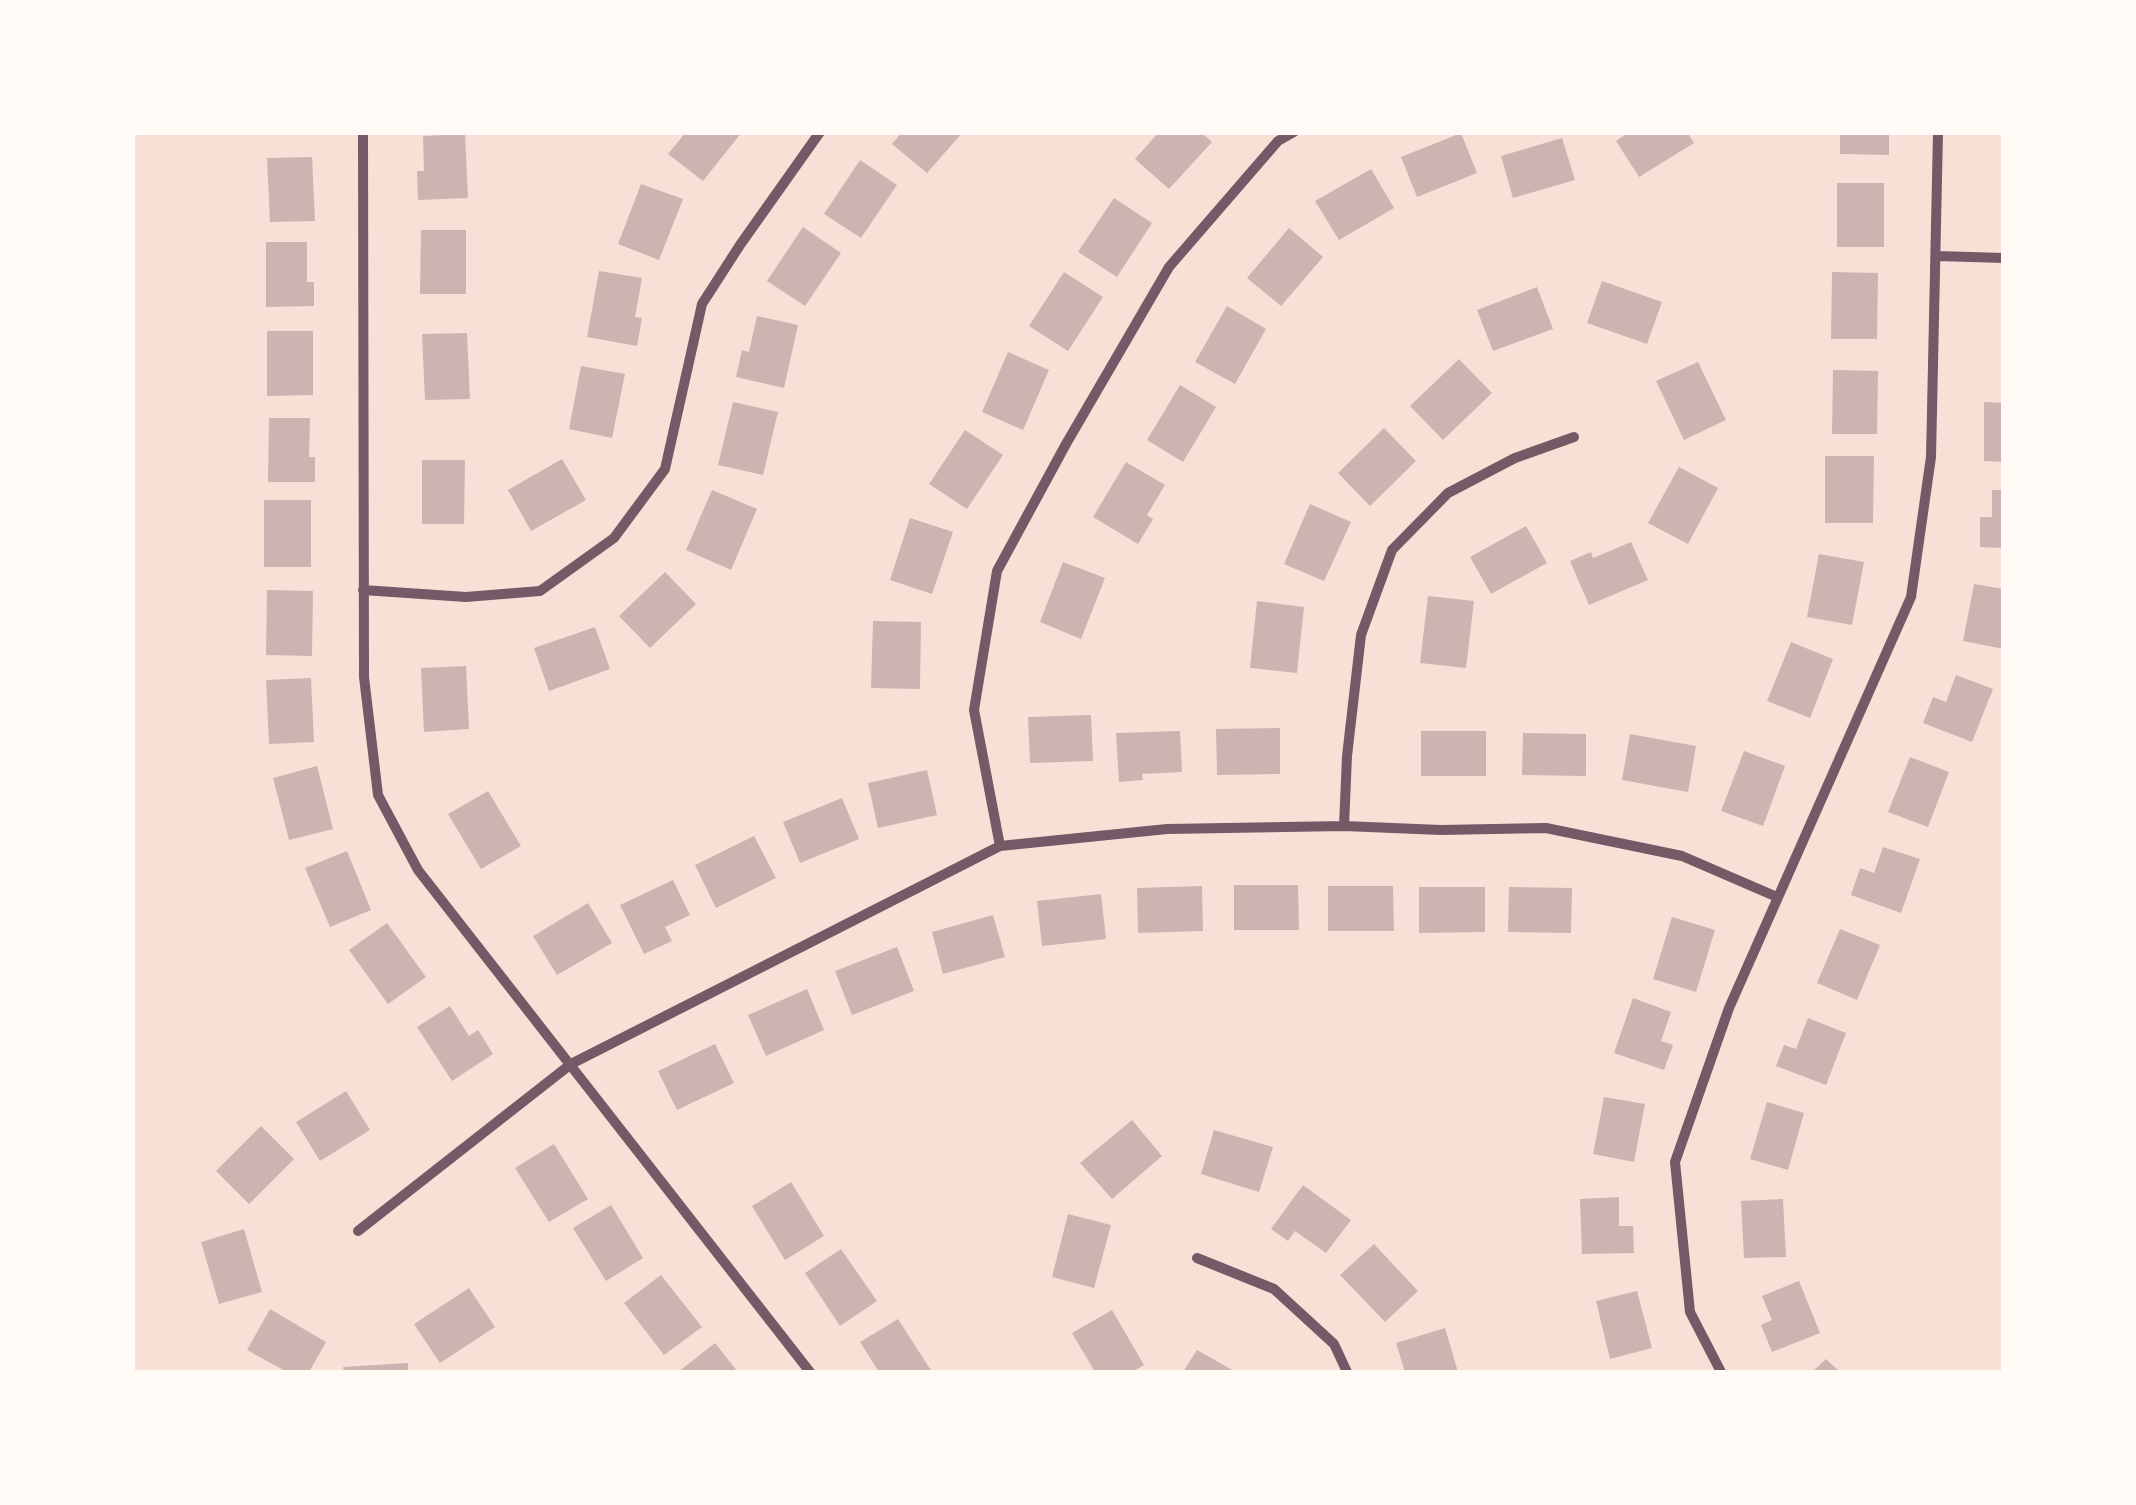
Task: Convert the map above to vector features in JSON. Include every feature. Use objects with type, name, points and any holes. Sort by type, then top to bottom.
[{"type":"street","points":[[363,132],[364,677],[378,795],[418,870],[810,1372]]},
{"type":"street","points":[[363,590],[466,597],[540,592],[614,538],[665,469],[702,304],[820,132]]},
{"type":"street","points":[[1000,846],[974,710],[997,571],[1169,267],[1278,141],[1294,132]]},
{"type":"street","points":[[1721,1372],[1690,1312],[1675,1162],[1729,1008],[1911,597],[1931,456],[1938,132]]},
{"type":"street","points":[[1937,256],[2004,258]]},
{"type":"street","points":[[1344,826],[1347,756],[1362,635],[1392,550],[1448,494],[1516,458],[1574,437]]},
{"type":"street","points":[[358,1231],[571,1064],[1000,846],[1167,829],[1546,828],[1682,856],[1777,897]]},
{"type":"street","points":[[1197,1258],[1274,1289],[1334,1344],[1347,1372]]},
{"type":"building","points":[[686,132],[742,132],[703,181],[668,154]]},
{"type":"building","points":[[902,132],[963,132],[927,173],[892,144]]},
{"type":"building","points":[[1159,132],[1201,132],[1212,142],[1169,189],[1135,159]]},
{"type":"building","points":[[1629,132],[1687,132],[1694,143],[1639,177],[1616,141]]},
{"type":"building","points":[[1840,132],[1889,132],[1889,155],[1840,154]]},
{"type":"building","points":[[1461,133],[1477,173],[1417,197],[1401,157]]},
{"type":"building","points":[[465,134],[468,198],[418,200],[417,171],[424,171],[423,136]]},
{"type":"building","points":[[1562,138],[1575,180],[1513,198],[1501,156]]},
{"type":"building","points":[[312,157],[315,221],[270,222],[267,158]]},
{"type":"building","points":[[860,160],[897,185],[861,238],[824,214]]},
{"type":"building","points":[[1371,169],[1394,208],[1339,240],[1315,201]]},
{"type":"building","points":[[1837,183],[1884,183],[1884,247],[1837,247]]},
{"type":"building","points":[[641,184],[683,199],[659,260],[618,244]]},
{"type":"building","points":[[1114,198],[1152,223],[1117,277],[1078,252]]},
{"type":"building","points":[[803,227],[841,253],[805,306],[767,281]]},
{"type":"building","points":[[1289,228],[1323,257],[1281,306],[1247,278]]},
{"type":"building","points":[[421,230],[466,230],[466,294],[420,294]]},
{"type":"building","points":[[266,242],[307,242],[307,282],[314,282],[314,306],[266,307]]},
{"type":"building","points":[[599,271],[642,278],[635,317],[642,318],[637,346],[587,337]]},
{"type":"building","points":[[1064,272],[1103,297],[1068,351],[1029,326]]},
{"type":"building","points":[[1832,272],[1878,273],[1877,339],[1831,339]]},
{"type":"building","points":[[1602,281],[1662,302],[1647,344],[1587,323]]},
{"type":"building","points":[[1537,287],[1553,329],[1493,351],[1477,310]]},
{"type":"building","points":[[1227,306],[1266,329],[1235,384],[1195,362]]},
{"type":"building","points":[[757,316],[798,325],[784,388],[736,377],[742,350],[749,352]]},
{"type":"building","points":[[267,331],[313,331],[313,395],[267,396]]},
{"type":"building","points":[[467,333],[470,399],[425,400],[422,334]]},
{"type":"building","points":[[1008,352],[1049,370],[1023,430],[982,412]]},
{"type":"building","points":[[1459,359],[1492,393],[1443,440],[1410,406]]},
{"type":"building","points":[[1698,362],[1726,420],[1684,440],[1656,381]]},
{"type":"building","points":[[581,366],[625,374],[612,438],[569,429]]},
{"type":"building","points":[[1833,370],[1878,371],[1877,434],[1832,434]]},
{"type":"building","points":[[1180,385],[1216,407],[1183,462],[1147,440]]},
{"type":"building","points":[[733,402],[778,412],[763,475],[718,465]]},
{"type":"building","points":[[1984,402],[2004,403],[2004,462],[1984,461]]},
{"type":"building","points":[[269,418],[310,418],[309,457],[315,457],[315,482],[268,482]]},
{"type":"building","points":[[1384,428],[1416,461],[1370,506],[1338,473]]},
{"type":"building","points":[[965,430],[1003,455],[967,509],[929,484]]},
{"type":"building","points":[[1825,456],[1874,456],[1873,523],[1825,523]]},
{"type":"building","points":[[562,459],[586,500],[531,531],[508,490]]},
{"type":"building","points":[[422,460],[465,460],[464,524],[422,524]]},
{"type":"building","points":[[1126,462],[1165,485],[1147,515],[1153,519],[1138,544],[1093,517]]},
{"type":"building","points":[[1679,467],[1718,488],[1688,544],[1648,523]]},
{"type":"building","points":[[712,490],[757,509],[731,570],[686,550]]},
{"type":"building","points":[[1992,490],[2004,490],[2004,548],[1980,547],[1980,517],[1992,517]]},
{"type":"building","points":[[264,500],[311,500],[311,567],[264,567]]},
{"type":"building","points":[[1310,504],[1351,522],[1324,581],[1284,564]]},
{"type":"building","points":[[910,518],[953,532],[932,594],[890,580]]},
{"type":"building","points":[[1526,526],[1547,563],[1491,594],[1470,557]]},
{"type":"building","points":[[1631,542],[1648,580],[1589,605],[1570,561],[1591,552],[1593,558]]},
{"type":"building","points":[[1819,554],[1864,562],[1852,625],[1807,617]]},
{"type":"building","points":[[1063,562],[1105,578],[1081,639],[1040,622]]},
{"type":"building","points":[[665,572],[696,604],[650,648],[619,616]]},
{"type":"building","points":[[1974,584],[2004,589],[2004,649],[1963,641]]},
{"type":"building","points":[[267,590],[313,591],[312,656],[266,655]]},
{"type":"building","points":[[1428,596],[1474,601],[1466,668],[1420,663]]},
{"type":"building","points":[[1257,601],[1304,607],[1297,673],[1250,668]]},
{"type":"building","points":[[873,621],[921,622],[920,689],[871,688]]},
{"type":"building","points":[[595,627],[610,669],[549,691],[534,648]]},
{"type":"building","points":[[1791,642],[1833,659],[1810,718],[1767,701]]},
{"type":"building","points":[[466,666],[469,729],[424,732],[421,668]]},
{"type":"building","points":[[1956,675],[1993,689],[1972,742],[1923,723],[1933,697],[1946,702]]},
{"type":"building","points":[[311,678],[314,742],[269,744],[266,680]]},
{"type":"building","points":[[1091,715],[1093,761],[1030,763],[1028,717]]},
{"type":"building","points":[[1280,728],[1280,774],[1217,775],[1216,729]]},
{"type":"building","points":[[1180,731],[1182,772],[1142,774],[1143,780],[1119,782],[1116,733]]},
{"type":"building","points":[[1421,731],[1486,731],[1486,776],[1421,776]]},
{"type":"building","points":[[1523,733],[1586,734],[1586,776],[1522,775]]},
{"type":"building","points":[[1630,734],[1696,746],[1688,792],[1622,780]]},
{"type":"building","points":[[1744,751],[1785,766],[1763,826],[1721,811]]},
{"type":"building","points":[[1910,757],[1949,772],[1928,827],[1888,812]]},
{"type":"building","points":[[317,766],[333,829],[289,840],[273,778]]},
{"type":"building","points":[[927,770],[937,815],[878,828],[868,783]]},
{"type":"building","points":[[488,791],[521,846],[481,869],[448,814]]},
{"type":"building","points":[[842,798],[859,839],[800,863],[783,822]]},
{"type":"building","points":[[754,836],[776,878],[716,908],[695,865]]},
{"type":"building","points":[[1883,847],[1920,859],[1901,913],[1851,895],[1860,868],[1874,873]]},
{"type":"building","points":[[347,851],[371,910],[330,927],[305,868]]},
{"type":"building","points":[[673,880],[690,915],[665,927],[672,941],[644,954],[620,905]]},
{"type":"building","points":[[1234,885],[1298,885],[1299,930],[1234,930]]},
{"type":"building","points":[[1202,886],[1203,931],[1138,933],[1137,888]]},
{"type":"building","points":[[1328,886],[1393,886],[1394,931],[1328,931]]},
{"type":"building","points":[[1419,887],[1485,887],[1485,932],[1419,933]]},
{"type":"building","points":[[1509,887],[1572,888],[1571,933],[1508,932]]},
{"type":"building","points":[[1101,894],[1106,939],[1042,946],[1037,901]]},
{"type":"building","points":[[588,903],[612,943],[557,975],[533,936]]},
{"type":"building","points":[[993,915],[1005,957],[943,974],[932,932]]},
{"type":"building","points":[[1672,917],[1715,930],[1696,992],[1653,979]]},
{"type":"building","points":[[387,923],[426,977],[388,1004],[349,950]]},
{"type":"building","points":[[1840,929],[1880,945],[1857,1000],[1817,983]]},
{"type":"building","points":[[897,947],[914,991],[852,1015],[835,971]]},
{"type":"building","points":[[807,989],[824,1030],[766,1056],[748,1015]]},
{"type":"building","points":[[1633,998],[1671,1012],[1661,1041],[1673,1045],[1664,1070],[1614,1053]]},
{"type":"building","points":[[450,1006],[469,1036],[478,1030],[493,1054],[452,1081],[417,1027]]},
{"type":"building","points":[[1808,1018],[1846,1033],[1826,1085],[1776,1066],[1784,1045],[1796,1049]]},
{"type":"building","points":[[715,1044],[734,1083],[677,1110],[658,1071]]},
{"type":"building","points":[[346,1091],[370,1130],[320,1161],[296,1122]]},
{"type":"building","points":[[1604,1097],[1645,1104],[1634,1162],[1593,1154]]},
{"type":"building","points":[[1767,1102],[1804,1113],[1788,1170],[1750,1159]]},
{"type":"building","points":[[1132,1120],[1162,1156],[1112,1199],[1080,1163]]},
{"type":"building","points":[[261,1126],[294,1159],[249,1204],[216,1171]]},
{"type":"building","points":[[1214,1130],[1273,1147],[1259,1192],[1201,1174]]},
{"type":"building","points":[[554,1144],[588,1199],[549,1222],[515,1168]]},
{"type":"building","points":[[791,1182],[824,1236],[785,1260],[752,1206]]},
{"type":"building","points":[[1303,1185],[1351,1220],[1326,1253],[1295,1231],[1288,1241],[1271,1229]]},
{"type":"building","points":[[1619,1197],[1619,1226],[1633,1226],[1634,1253],[1582,1254],[1580,1199]]},
{"type":"building","points":[[1783,1199],[1786,1257],[1744,1258],[1741,1201]]},
{"type":"building","points":[[611,1205],[643,1258],[606,1281],[573,1228]]},
{"type":"building","points":[[1068,1214],[1111,1225],[1094,1288],[1052,1277]]},
{"type":"building","points":[[244,1229],[262,1292],[219,1304],[201,1242]]},
{"type":"building","points":[[1374,1244],[1418,1291],[1385,1322],[1340,1275]]},
{"type":"building","points":[[841,1249],[877,1301],[840,1326],[805,1273]]},
{"type":"building","points":[[661,1275],[702,1327],[664,1355],[624,1303]]},
{"type":"building","points":[[1799,1281],[1820,1333],[1772,1352],[1761,1325],[1772,1320],[1762,1296]]},
{"type":"building","points":[[469,1288],[495,1327],[440,1363],[414,1324]]},
{"type":"building","points":[[1637,1291],[1652,1348],[1610,1359],[1596,1301]]},
{"type":"building","points":[[270,1309],[326,1342],[309,1372],[287,1372],[247,1350]]},
{"type":"building","points":[[1112,1310],[1144,1365],[1132,1372],[1095,1372],[1072,1333]]},
{"type":"building","points":[[898,1319],[932,1372],[879,1372],[860,1342]]},
{"type":"building","points":[[1445,1328],[1458,1372],[1405,1372],[1396,1343]]},
{"type":"building","points":[[715,1343],[738,1372],[678,1372]]},
{"type":"building","points":[[1197,1350],[1236,1372],[1183,1372]]},
{"type":"building","points":[[1826,1359],[1840,1372],[1812,1372]]},
{"type":"building","points":[[408,1363],[408,1372],[344,1372],[343,1367]]}]
